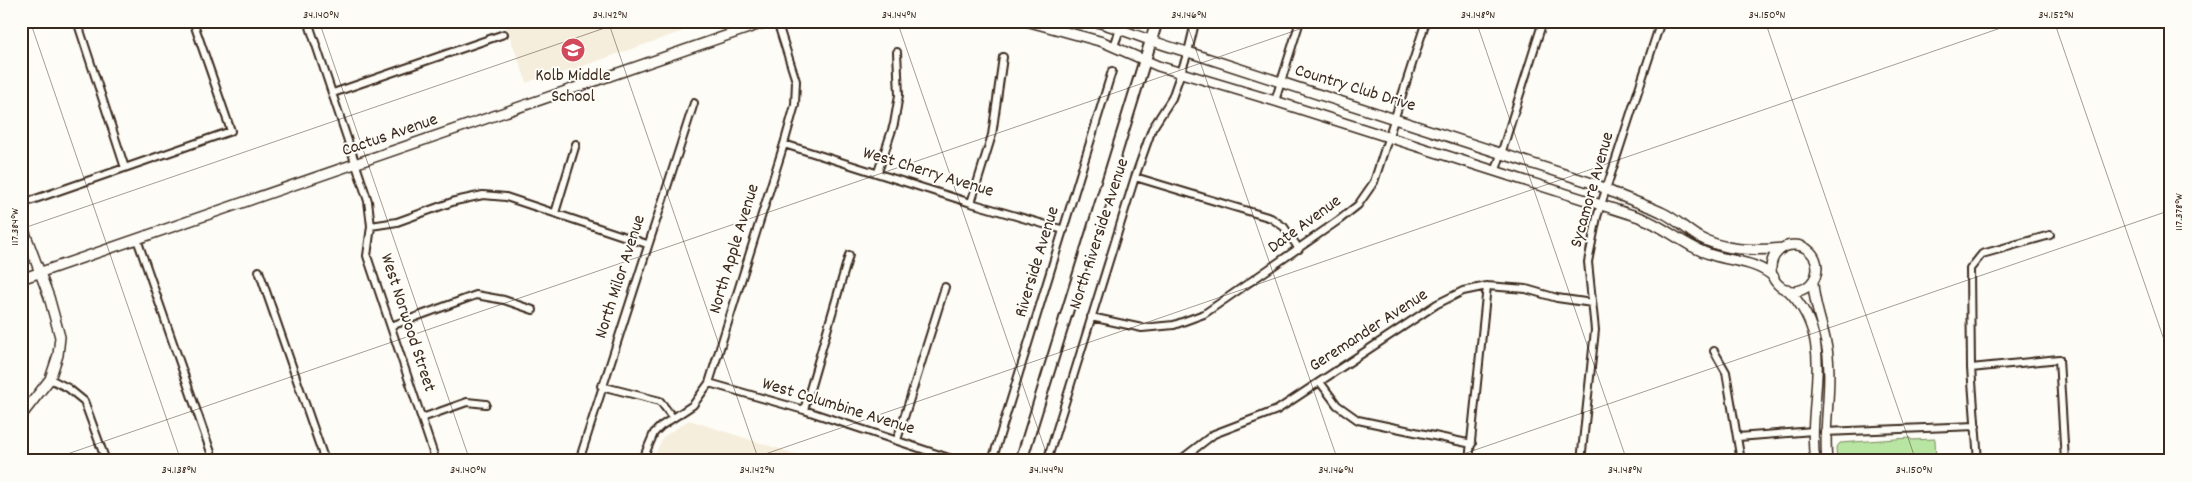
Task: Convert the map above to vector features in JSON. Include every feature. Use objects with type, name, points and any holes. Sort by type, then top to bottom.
[{"type":"main road","name":"North Riverside Avenue","points":[[1021,461],[1157,21]]},
{"type":"street","points":[[77,21],[125,168]]},
{"type":"street","points":[[21,204],[231,131],[193,21]]},
{"type":"street","name":"West Norwood Street","points":[[308,21],[358,164],[368,201],[371,226],[367,256],[436,461]]},
{"type":"street","name":"Cactus Avenue","points":[[21,279],[769,21]]},
{"type":"street","name":"North Apple Avenue","points":[[642,461],[654,433],[693,404],[709,383],[784,144],[795,104],[796,81],[777,21]]},
{"type":"street","points":[[783,21],[789,23],[798,21]]},
{"type":"street","name":"Country Club Drive","points":[[1026,21],[1103,42],[1145,61],[1181,73],[1496,170],[1655,223],[1689,244],[1710,254],[1758,265],[1774,277]]},
{"type":"street","name":"Country Club Drive","points":[[1093,21],[1121,25],[1150,42],[1188,52],[1394,118],[1598,186],[1663,213],[1695,235],[1720,246],[1757,251],[1783,248]]},
{"type":"street","name":"North Riverside Avenue","points":[[1047,461],[1135,177],[1152,129],[1172,98],[1188,52],[1194,27],[1193,21]]},
{"type":"street","points":[[1275,101],[1300,21]]},
{"type":"street","name":"Date Avenue","points":[[1091,317],[1142,328],[1174,325],[1204,314],[1299,250],[1358,204],[1374,182],[1426,21]]},
{"type":"street","points":[[1496,170],[1543,21]]},
{"type":"street","name":"Sycamore Avenue","points":[[1581,461],[1595,330],[1588,262],[1593,231],[1661,21]]},
{"type":"street","points":[[1114,46],[1121,25]]},
{"type":"street","points":[[333,93],[504,34]]},
{"type":"street","points":[[878,172],[894,124],[898,95],[897,52]]},
{"type":"street","points":[[971,203],[992,135],[1003,58]]},
{"type":"street","name":"Riverside Avenue","points":[[992,461],[1112,71]]},
{"type":"street","name":"North Milor Avenue","points":[[579,461],[601,386],[694,103]]},
{"type":"street","points":[[556,213],[576,144]]},
{"type":"street","name":"West Cherry Avenue","points":[[784,144],[1064,230]]},
{"type":"street","points":[[1135,177],[1271,218],[1284,227],[1299,250]]},
{"type":"street","points":[[371,226],[397,222],[455,201],[483,195],[506,197],[647,244]]},
{"type":"street","points":[[21,222],[60,336],[58,355],[50,379],[21,416]]},
{"type":"street","points":[[1978,461],[1971,368],[1970,269],[1982,254],[2050,235]]},
{"type":"street","points":[[136,239],[214,461]]},
{"type":"street","points":[[1815,461],[1813,431],[1818,380],[1814,338],[1806,312],[1774,277],[1773,261],[1783,248],[1795,245],[1810,251],[1817,265],[1813,281],[1815,300],[1826,336],[1829,365],[1824,432],[1827,461]]},
{"type":"street","points":[[804,410],[849,255]]},
{"type":"street","points":[[259,271],[326,461]]},
{"type":"street","points":[[1787,289],[1802,289],[1813,281]]},
{"type":"street","points":[[1469,461],[1487,286]]},
{"type":"street","name":"Geremander Avenue","points":[[1179,461],[1214,434],[1278,410],[1437,304],[1463,291],[1487,286],[1526,289],[1557,298],[1592,303]]},
{"type":"street","points":[[896,440],[945,287]]},
{"type":"street","points":[[391,326],[476,296],[504,300],[533,310]]},
{"type":"street","points":[[1714,351],[1726,372],[1741,461]]},
{"type":"street","points":[[1971,368],[2059,359],[2065,461]]},
{"type":"street","points":[[50,379],[68,388],[84,401],[106,461]]},
{"type":"street","points":[[1320,382],[1337,405],[1358,420],[1472,444]]},
{"type":"street","name":"West Columbine Avenue","points":[[709,383],[804,410],[958,461]]},
{"type":"street","points":[[601,386],[660,401],[673,418]]},
{"type":"street","points":[[422,418],[467,402],[486,404]]},
{"type":"street","points":[[1824,432],[1976,426]]},
{"type":"street","points":[[1738,437],[1813,431]]},
{"type":"shaded area","name":"Kolb Middle School","points":[[504,21],[712,21],[546,79],[541,77],[527,83]]},
{"type":"shaded area","points":[[689,420],[817,461],[652,461],[663,437]]},
{"type":"green space","points":[[1910,438],[1911,440],[1935,439],[1936,461],[1837,461],[1836,448],[1840,443]]},
{"type":"place","name":"Kolb Middle School","points":[[573,50]]}]
